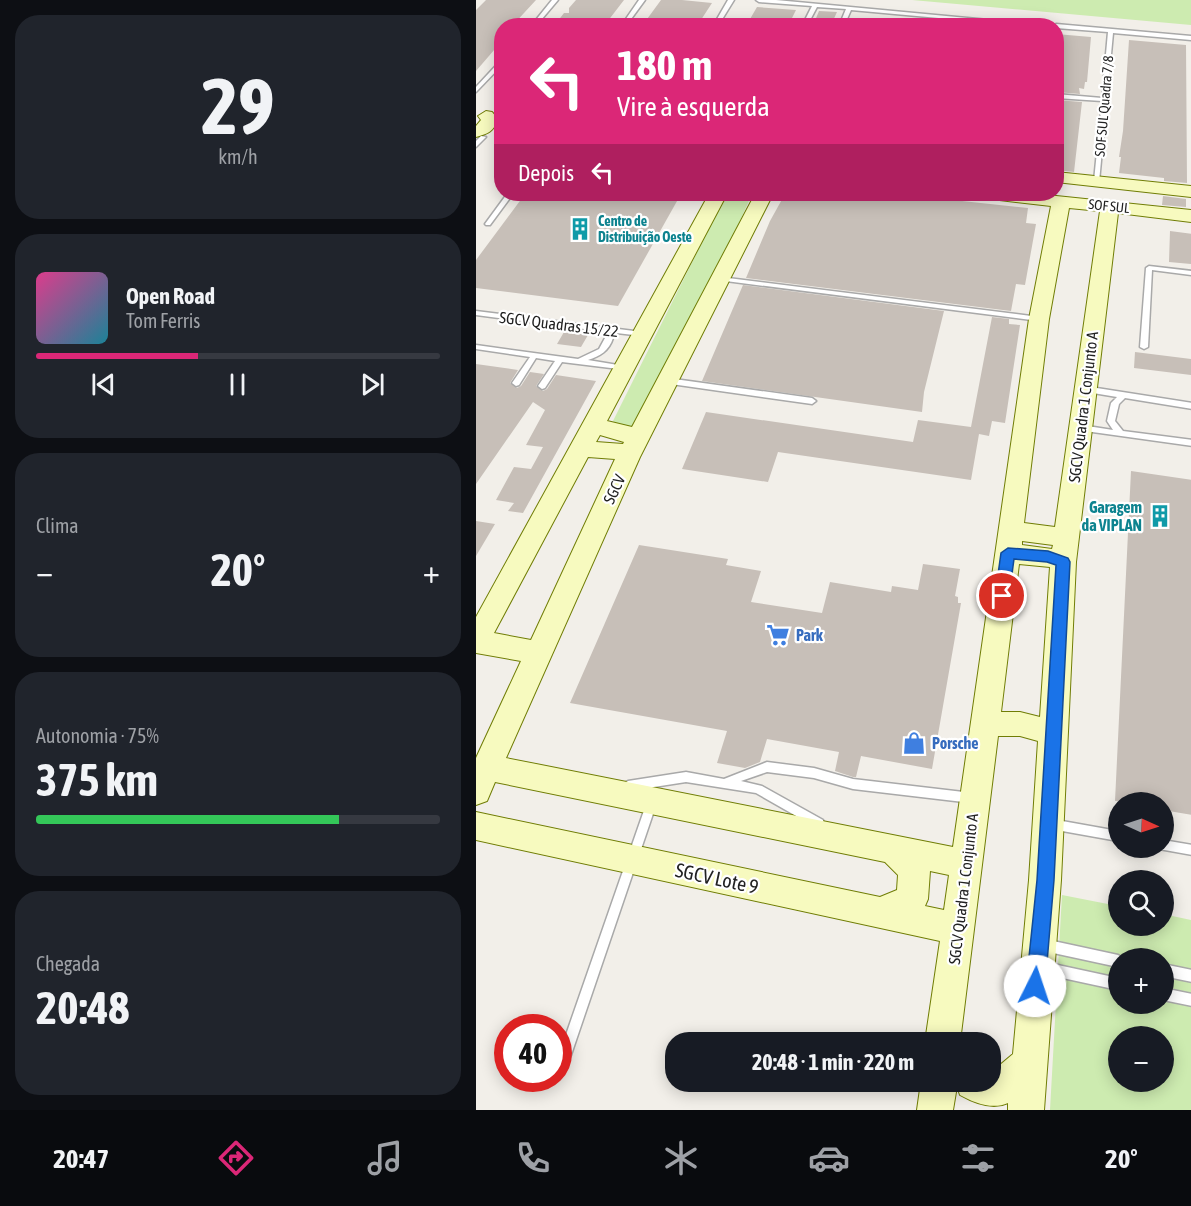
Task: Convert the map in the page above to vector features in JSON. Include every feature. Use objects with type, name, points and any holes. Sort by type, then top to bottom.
[{"type":"street","points":[[478,138],[487,127],[490,119],[488,116]]},
{"type":"street","points":[[478,138],[494,139]]},
{"type":"street","name":"SOF SUL","points":[[1064,197],[1097,181],[1192,192]]},
{"type":"street","points":[[539,653],[476,642],[488,612],[581,449],[714,201]]},
{"type":"street","name":"SGCV","points":[[482,779],[628,457],[760,201]]},
{"type":"street","name":"SOF SUL","points":[[1058,201],[1067,218],[1192,216]]},
{"type":"street","name":"SGCV Quadra 1 Conjunto A","points":[[945,1032],[974,798],[1039,319],[1058,201]]},
{"type":"street","name":"SGCV Quadra 1 Conjunto A","points":[[1026,1110],[1049,824],[1065,550],[1108,217]]},
{"type":"street","points":[[592,425],[629,435],[642,433]]},
{"type":"street","points":[[581,449],[621,451],[628,457]]},
{"type":"street","points":[[1009,541],[1048,556],[1065,550]]},
{"type":"street","points":[[985,724],[1020,724],[1054,733]]},
{"type":"street","points":[[482,779],[598,790],[966,864]]},
{"type":"street","name":"SGCV Lote 9","points":[[476,826],[957,929]]},
{"type":"street","points":[[881,912],[912,899],[914,870],[894,850]]},
{"type":"street","points":[[1001,1087],[1029,1064]]},
{"type":"street","points":[[935,1110],[938,1092]]},
{"type":"lane","points":[[540,18],[555,0]]},
{"type":"lane","points":[[629,18],[642,0]]},
{"type":"lane","points":[[720,18],[731,0]]},
{"type":"lane","points":[[759,0],[965,18]]},
{"type":"lane","points":[[808,18],[815,5]]},
{"type":"lane","points":[[845,18],[849,8]]},
{"type":"lane","points":[[1064,27],[1192,38]]},
{"type":"lane","name":"SOF SUL Quadra 7/8","points":[[1097,181],[1111,31]]},
{"type":"lane","points":[[476,90],[494,70]]},
{"type":"lane","points":[[1064,97],[1104,100]]},
{"type":"lane","points":[[488,224],[505,201]]},
{"type":"lane","points":[[1144,346],[1149,268],[1192,273]]},
{"type":"lane","points":[[720,279],[1039,319]]},
{"type":"lane","name":"SGCV Quadras 15/22","points":[[476,313],[641,334]]},
{"type":"lane","points":[[578,361],[601,352],[607,346],[609,338],[602,329]]},
{"type":"lane","name":"SGCV Quadras 15/22","points":[[476,347],[624,368]]},
{"type":"lane","points":[[516,383],[534,356]]},
{"type":"lane","points":[[542,386],[560,359]]},
{"type":"lane","points":[[667,381],[812,401]]},
{"type":"lane","points":[[1084,389],[1192,406]]},
{"type":"lane","points":[[1120,433],[1111,422],[1115,403],[1123,396]]},
{"type":"lane","points":[[1081,428],[1192,443]]},
{"type":"lane","points":[[725,783],[767,766],[814,773],[853,784],[974,798]]},
{"type":"lane","points":[[598,790],[686,777],[758,789],[842,838]]},
{"type":"lane","points":[[572,1034],[652,801]]},
{"type":"lane","points":[[1049,824],[1108,834]]},
{"type":"lane","points":[[1174,847],[1192,850]]},
{"type":"lane","points":[[1038,955],[1108,960]]},
{"type":"lane","points":[[1038,955],[1108,980]]},
{"type":"lane","points":[[1174,972],[1192,976]]},
{"type":"lane","points":[[1174,996],[1192,1000]]},
{"type":"green space","points":[[912,0],[1191,0],[1191,25]]},
{"type":"green space","points":[[723,201],[749,201],[740,221],[738,235],[638,429],[616,425],[613,421]]},
{"type":"green space","points":[[1062,895],[1108,904],[1108,936],[1174,936],[1174,916],[1191,920],[1191,1110],[1050,1110]]},
{"type":"building","points":[[486,0],[536,0],[519,18],[494,18],[494,50],[476,71],[476,10]]},
{"type":"building","points":[[576,0],[624,0],[610,18],[560,18],[564,13],[569,13],[569,8]]},
{"type":"building","points":[[661,0],[712,3],[702,18],[648,18]]},
{"type":"building","points":[[757,7],[796,10],[792,18],[751,18]]},
{"type":"building","points":[[819,11],[837,12],[834,18],[816,18]]},
{"type":"building","points":[[1064,35],[1091,37],[1087,82],[1085,82],[1084,89],[1079,88],[1080,94],[1064,93]]},
{"type":"building","points":[[1129,40],[1186,45],[1187,183],[1119,173]]},
{"type":"building","points":[[1064,101],[1082,102],[1074,172],[1064,171]]},
{"type":"building","points":[[1163,196],[1186,199],[1186,207],[1162,205]]},
{"type":"building","name":"Centro de Distribuição Oeste","points":[[520,201],[677,201],[618,306],[476,288],[476,260]]},
{"type":"building","points":[[781,201],[962,201],[1028,208],[1026,223],[1036,224],[1025,285],[1016,284],[1011,311],[746,278],[770,221]]},
{"type":"building","points":[[1170,231],[1192,234],[1192,264],[1169,262]]},
{"type":"building","points":[[743,285],[944,311],[924,392],[922,412],[702,381]]},
{"type":"building","points":[[992,317],[1009,319],[1009,324],[1020,325],[1005,423],[992,421],[989,436],[979,434],[971,480],[778,452],[768,482],[682,469],[706,412],[913,442],[918,420],[971,427]]},
{"type":"building","points":[[564,332],[588,335],[581,347],[557,344]]},
{"type":"building","points":[[1135,352],[1192,359],[1192,375],[1134,368]]},
{"type":"building","points":[[476,364],[518,370],[510,383],[517,388],[521,386],[530,372],[544,374],[536,386],[543,391],[547,389],[556,375],[596,381],[523,513],[508,511],[514,503],[496,500],[514,467],[531,469],[543,447],[526,445],[545,410],[533,402],[476,484]]},
{"type":"building","points":[[1131,471],[1192,480],[1192,815],[1174,812],[1174,792],[1115,792]]},
{"type":"building","points":[[476,521],[495,524],[476,556]]},
{"type":"building","name":"Park","points":[[639,545],[728,559],[726,565],[761,571],[751,602],[822,613],[830,582],[891,592],[892,586],[918,590],[923,564],[960,569],[955,596],[958,597],[958,603],[961,603],[932,769],[861,756],[856,777],[853,777],[835,771],[839,752],[767,739],[760,762],[745,768],[717,763],[727,731],[570,703]]},
{"type":"place","name":"Centro de Distribuição Oeste","points":[[580,229]]},
{"type":"place","name":"Garagem da VIPLAN","points":[[1160,516]]},
{"type":"place","name":"Park","points":[[778,635]]},
{"type":"place","name":"Porsche","points":[[914,743]]},
{"type":"route","points":[[1002,596],[1008,553],[1021,552],[1048,556],[1063,562],[1045,880],[1035,986]]}]
